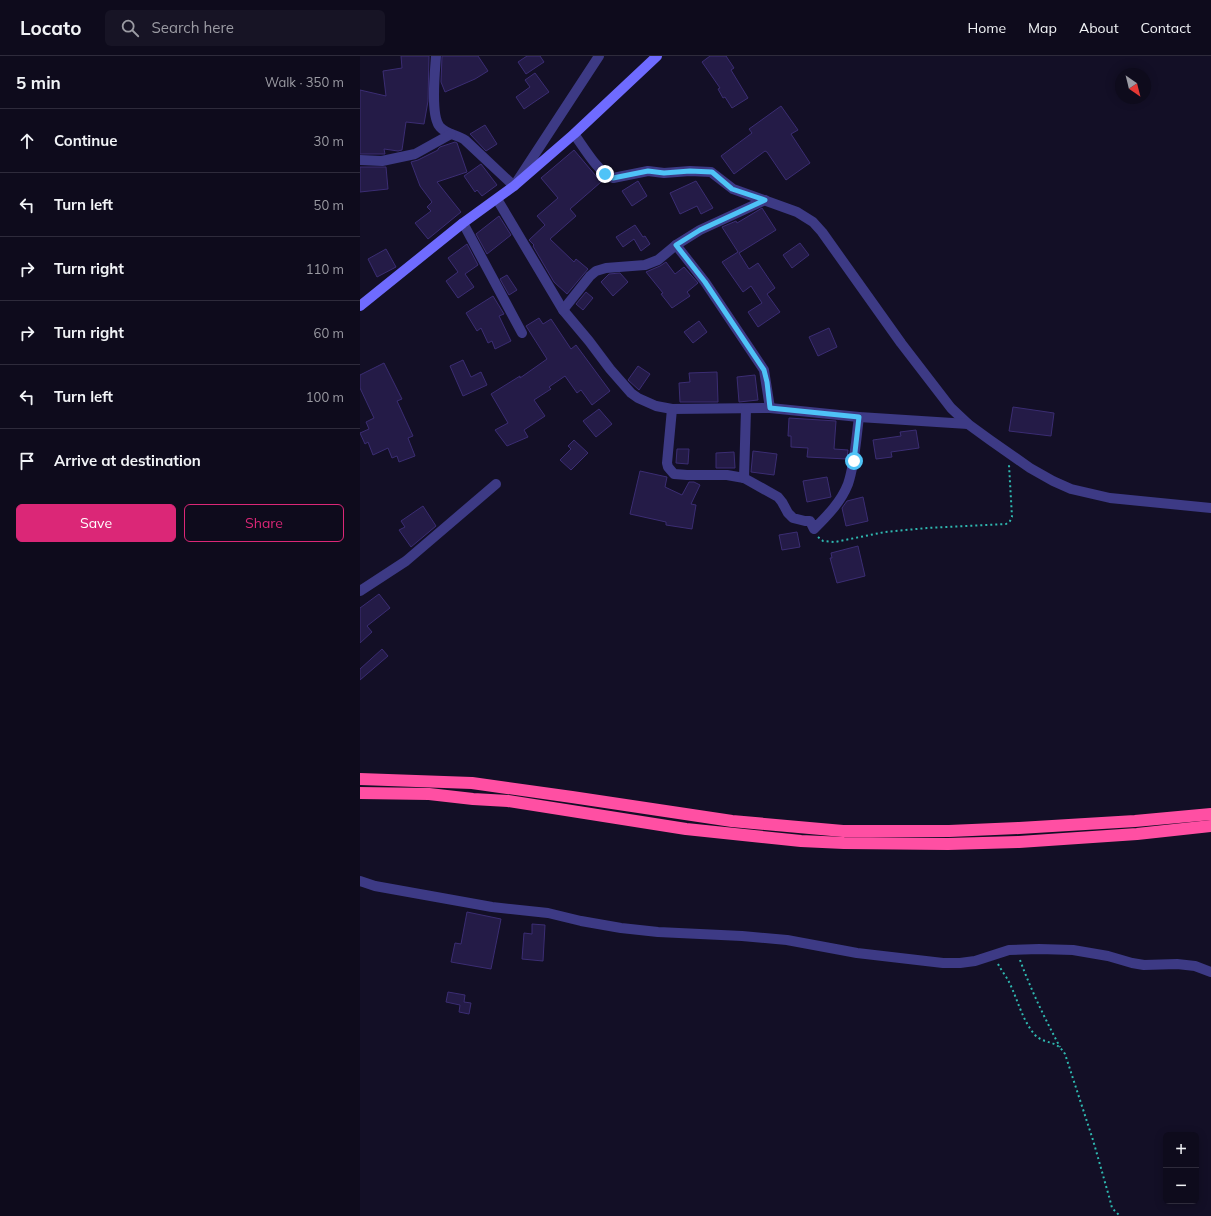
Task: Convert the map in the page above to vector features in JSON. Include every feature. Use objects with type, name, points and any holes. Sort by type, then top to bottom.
[{"type":"highway","points":[[360,779],[472,783],[732,821],[843,831],[942,831],[1019,828],[1135,821],[1211,814]]},
{"type":"highway","points":[[360,793],[429,794],[508,801],[686,829],[801,841],[844,843],[948,844],[1019,842],[1137,834],[1211,826]]},
{"type":"main road","points":[[360,306],[463,223],[514,186],[574,134],[657,56]]},
{"type":"street","points":[[436,56],[434,109],[436,121],[440,128],[465,140],[514,186],[599,56]]},
{"type":"street","points":[[360,160],[382,161],[415,154],[451,134]]},
{"type":"street","points":[[574,134],[601,170],[609,177],[613,178],[648,171],[664,173],[690,171],[712,172],[732,189],[797,212],[813,222],[842,259],[896,337],[951,408],[968,424],[1030,468],[1071,489],[1110,498],[1211,508]]},
{"type":"street","points":[[498,199],[563,310],[610,369],[631,393],[638,398],[656,406],[672,409],[770,408],[859,417],[968,424]]},
{"type":"street","points":[[563,310],[590,276],[596,271],[606,268],[645,265],[658,260],[676,245],[700,230],[765,200]]},
{"type":"street","points":[[463,223],[522,333]]},
{"type":"street","points":[[676,245],[705,282],[764,370],[770,408]]},
{"type":"street","points":[[744,478],[746,408]]},
{"type":"street","points":[[672,409],[667,463],[670,471],[674,474],[727,475],[744,478],[766,492],[778,497],[791,516],[801,520],[810,521],[814,528],[829,514],[847,485],[854,461],[859,417]]},
{"type":"street","points":[[360,591],[406,561],[496,484]]},
{"type":"street","points":[[360,881],[375,886],[472,904],[548,913],[581,921],[658,932],[742,936],[779,940],[857,953],[943,963],[960,963],[992,954],[1016,950],[1073,950],[1108,956],[1144,965],[1177,964],[1195,966],[1211,972]]},
{"type":"path","points":[[814,528],[819,539],[832,542],[892,531],[1006,524],[1010,521],[1012,514],[1008,452]]},
{"type":"path","points":[[1016,950],[1028,984],[1071,1069],[1112,1208],[1120,1216]]},
{"type":"path","points":[[992,954],[1009,982],[1024,1018],[1030,1028],[1044,1041],[1055,1044],[1061,1048]]},
{"type":"building","points":[[401,56],[429,56],[428,101],[424,124],[406,122],[402,150],[398,151],[384,149],[385,154],[360,154],[360,90],[386,96],[383,71],[402,68]]},
{"type":"building","points":[[442,56],[478,56],[488,71],[475,79],[445,92],[441,82]]},
{"type":"building","points":[[527,56],[540,56],[544,62],[526,74],[518,62]]},
{"type":"building","points":[[710,56],[726,56],[734,68],[731,70],[748,98],[732,108],[725,97],[723,98],[718,89],[720,88],[702,62]]},
{"type":"building","points":[[535,73],[549,92],[524,109],[516,97],[530,87],[525,80]]},
{"type":"building","points":[[781,106],[798,130],[791,134],[810,163],[786,180],[765,151],[734,174],[721,156],[752,133],[749,129]]},
{"type":"building","points":[[485,125],[497,144],[486,151],[470,134]]},
{"type":"building","points":[[455,142],[457,143],[467,172],[437,182],[461,212],[428,239],[415,223],[431,211],[427,207],[432,202],[420,186],[411,162],[438,150],[440,147]]},
{"type":"building","points":[[574,150],[601,182],[570,209],[576,216],[550,239],[574,262],[576,259],[588,269],[567,294],[554,282],[533,246],[534,245],[529,240],[545,225],[537,216],[558,198],[541,178]]},
{"type":"building","points":[[481,164],[497,185],[482,196],[477,190],[475,192],[464,176]]},
{"type":"building","points":[[360,167],[386,167],[388,189],[360,192]]},
{"type":"building","points":[[638,181],[647,196],[632,206],[622,191]]},
{"type":"building","points":[[696,181],[713,208],[701,214],[697,206],[680,214],[670,193]]},
{"type":"building","points":[[762,208],[776,230],[739,253],[749,269],[758,263],[775,288],[767,294],[780,312],[758,327],[748,312],[762,303],[751,286],[743,292],[722,262],[738,252],[722,227],[736,221],[737,223]]},
{"type":"building","points":[[499,216],[511,235],[487,254],[476,234]]},
{"type":"building","points":[[635,225],[650,244],[641,251],[634,239],[623,247],[616,237]]},
{"type":"building","points":[[800,243],[809,255],[792,268],[783,255]]},
{"type":"building","points":[[467,244],[478,265],[465,274],[474,287],[458,298],[446,281],[458,272],[448,258]]},
{"type":"building","points":[[386,249],[396,267],[377,277],[368,259]]},
{"type":"building","points":[[666,262],[675,274],[684,267],[698,283],[687,292],[690,296],[672,308],[661,294],[663,293],[646,272]]},
{"type":"building","points":[[620,273],[628,282],[613,296],[601,282],[609,274]]},
{"type":"building","points":[[507,275],[517,290],[509,295],[500,279]]},
{"type":"building","points":[[586,292],[593,298],[583,310],[576,304]]},
{"type":"building","points":[[493,296],[504,314],[499,316],[511,341],[495,349],[492,341],[488,343],[481,328],[477,331],[466,313]]},
{"type":"building","points":[[539,318],[543,324],[551,319],[571,349],[576,345],[610,391],[592,405],[581,390],[577,393],[565,376],[549,387],[551,389],[534,400],[545,416],[524,430],[528,437],[507,446],[495,430],[508,423],[491,394],[520,376],[520,378],[547,359],[526,326]]},
{"type":"building","points":[[699,321],[707,332],[693,343],[684,332]]},
{"type":"building","points":[[829,328],[837,347],[818,356],[809,337]]},
{"type":"building","points":[[463,360],[471,377],[481,372],[487,385],[463,396],[450,366]]},
{"type":"building","points":[[384,363],[402,399],[397,401],[413,436],[408,438],[415,456],[399,462],[397,456],[392,458],[388,448],[373,455],[368,442],[365,444],[360,433],[369,429],[366,422],[374,418],[360,388],[360,375]]},
{"type":"building","points":[[638,366],[650,374],[639,390],[628,380]]},
{"type":"building","points":[[717,372],[718,402],[680,402],[679,383],[690,382],[689,373]]},
{"type":"building","points":[[755,375],[758,400],[739,402],[737,377]]},
{"type":"building","points":[[1013,407],[1054,413],[1051,436],[1009,431]]},
{"type":"building","points":[[599,409],[612,424],[596,437],[583,421]]},
{"type":"building","points":[[789,418],[836,421],[834,449],[848,450],[847,459],[807,457],[808,448],[791,447],[791,436],[788,436]]},
{"type":"building","points":[[916,430],[919,448],[891,452],[892,457],[876,459],[873,440],[901,436],[900,432]]},
{"type":"building","points":[[574,440],[588,453],[571,470],[560,460],[571,449],[568,446]]},
{"type":"building","points":[[677,449],[689,449],[688,464],[676,463]]},
{"type":"building","points":[[753,451],[777,454],[774,475],[751,472]]},
{"type":"building","points":[[734,452],[735,468],[716,468],[716,453]]},
{"type":"building","points":[[640,471],[667,477],[665,487],[682,495],[689,482],[694,482],[700,485],[691,504],[696,505],[692,529],[666,525],[666,522],[630,514]]},
{"type":"building","points":[[827,477],[831,497],[807,502],[803,481]]},
{"type":"building","points":[[863,497],[868,521],[846,526],[842,508],[847,501]]},
{"type":"building","points":[[423,506],[436,526],[411,547],[399,530],[405,527],[401,521]]},
{"type":"building","points":[[797,532],[800,547],[782,550],[779,535]]},
{"type":"building","points":[[858,546],[865,576],[837,583],[830,558],[832,558],[831,553]]},
{"type":"building","points":[[379,594],[390,608],[367,626],[372,632],[360,643],[360,608]]},
{"type":"building","points":[[382,649],[388,656],[360,680],[360,669]]},
{"type":"building","points":[[467,912],[501,919],[491,969],[451,962],[455,943],[461,944]]},
{"type":"building","points":[[532,924],[545,925],[543,961],[522,959],[524,933],[532,934]]},
{"type":"building","points":[[448,992],[465,995],[464,1002],[471,1003],[469,1014],[459,1012],[460,1005],[446,1002]]},
{"type":"route","points":[[605,174],[613,178],[648,171],[664,173],[690,171],[712,172],[732,189],[765,200],[700,230],[676,245],[705,282],[764,370],[770,408],[859,417],[854,461]]}]
